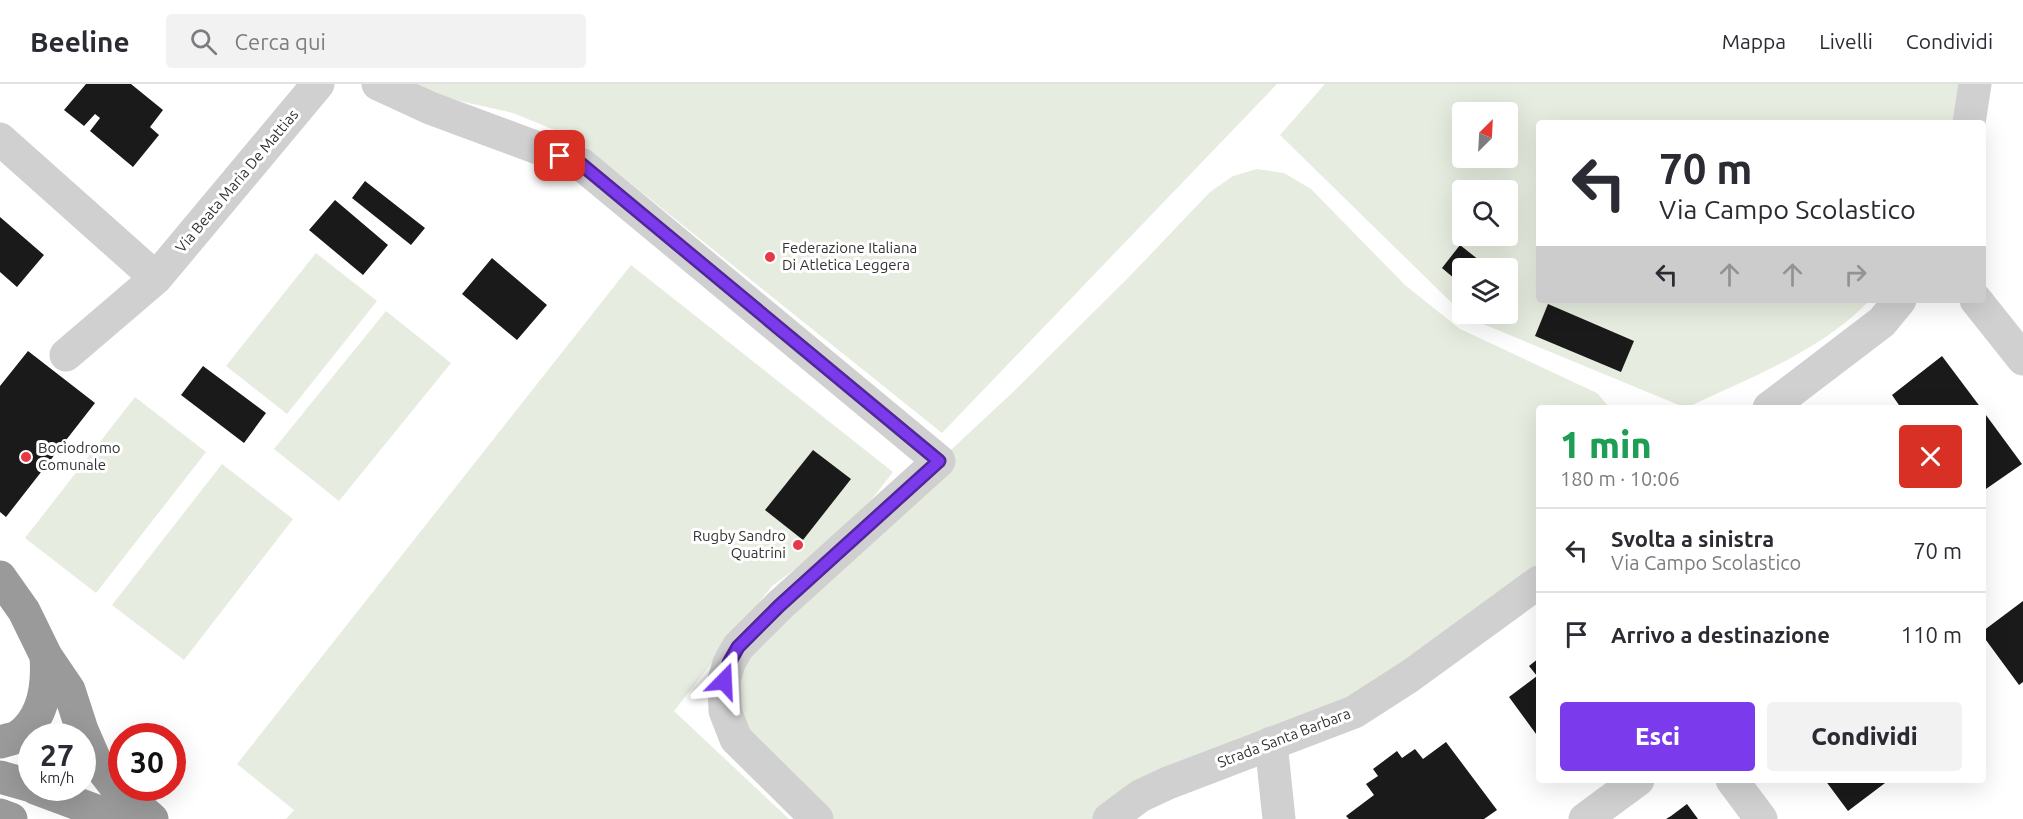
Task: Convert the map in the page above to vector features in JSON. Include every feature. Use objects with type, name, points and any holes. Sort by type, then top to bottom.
[{"type":"highway","points":[[0,577],[24,611],[46,656],[69,690],[95,760],[115,786],[152,819]]},
{"type":"highway","points":[[0,742],[17,737],[30,724],[40,708],[47,674],[46,656]]},
{"type":"highway","points":[[0,777],[18,782]]},
{"type":"highway","points":[[70,801],[118,819]]},
{"type":"highway","points":[[0,815],[10,819]]},
{"type":"street","name":"Via Beata Maria De Mattias","points":[[66,356],[156,278],[318,84]]},
{"type":"street","points":[[378,84],[430,108],[581,164],[939,461],[779,606],[738,647],[729,663],[724,681],[725,711],[736,739],[818,819]]},
{"type":"street","points":[[1969,120],[1975,84]]},
{"type":"street","points":[[0,140],[156,278]]},
{"type":"street","points":[[1773,405],[1882,322],[1898,303]]},
{"type":"street","points":[[1978,303],[2023,359]]},
{"type":"street","name":"Strada Santa Barbara","points":[[1109,819],[1140,796],[1168,783],[1354,712],[1410,676],[1536,584]]},
{"type":"street","points":[[1271,743],[1279,819]]},
{"type":"street","points":[[1585,819],[1634,783]]},
{"type":"street","points":[[1734,783],[1761,819]]},
{"type":"shaded area","points":[[415,84],[1277,84],[942,433],[574,138],[513,113],[433,95]]},
{"type":"shaded area","points":[[1325,84],[1959,84],[1956,120],[1536,120],[1536,303],[1867,303],[1829,335],[1783,362],[1692,405],[1679,405],[1483,324],[1518,324],[1518,258],[1452,258],[1452,303],[1280,135]]},
{"type":"shaded area","points":[[1257,169],[1284,173],[1311,189],[1405,285],[1452,324],[1597,393],[1607,405],[1536,405],[1536,584],[1411,676],[1109,819],[817,819],[729,725],[724,680],[939,461],[1012,393],[1129,277],[1210,192],[1233,176]]},
{"type":"shaded area","points":[[316,253],[377,301],[287,414],[226,366]]},
{"type":"shaded area","points":[[631,265],[893,472],[847,531],[772,586],[674,711],[789,819],[286,819],[294,810],[237,764]]},
{"type":"shaded area","points":[[386,311],[451,363],[339,501],[274,449]]},
{"type":"shaded area","points":[[135,397],[206,452],[96,593],[25,538]]},
{"type":"shaded area","points":[[222,464],[293,519],[184,660],[112,605]]},
{"type":"building","points":[[86,84],[131,84],[163,110],[150,127],[159,135],[133,167],[90,131],[100,118],[95,114],[84,126],[64,110]]},
{"type":"building","points":[[365,181],[425,228],[411,245],[352,198]]},
{"type":"building","points":[[335,200],[388,245],[363,275],[309,230]]},
{"type":"building","points":[[0,217],[44,255],[17,287],[0,272]]},
{"type":"building","points":[[1459,246],[1476,258],[1452,258],[1452,276],[1442,268]]},
{"type":"building","points":[[492,258],[547,305],[517,340],[462,294]]},
{"type":"building","points":[[1548,304],[1634,341],[1621,372],[1535,336]]},
{"type":"building","name":"Bociodromo Comunale","points":[[28,351],[95,403],[6,517],[0,512],[0,386]]},
{"type":"building","points":[[1942,356],[1979,405],[1899,405],[1892,395]]},
{"type":"building","points":[[203,366],[266,413],[244,443],[181,395]]},
{"type":"building","points":[[1986,415],[2022,464],[1986,489]]},
{"type":"building","points":[[813,450],[851,479],[803,540],[765,510]]},
{"type":"building","points":[[2023,601],[2023,682],[2019,685],[1986,640],[1986,629]]},
{"type":"building","points":[[1536,660],[1536,675],[1529,666]]},
{"type":"building","points":[[1536,677],[1536,734],[1509,697]]},
{"type":"building","points":[[1446,742],[1497,810],[1484,819],[1349,819],[1346,816],[1374,795],[1366,784],[1378,776],[1373,769],[1397,751],[1402,758],[1415,749],[1423,759]]},
{"type":"building","points":[[1827,783],[1885,783],[1848,811]]},
{"type":"building","points":[[1687,804],[1698,819],[1666,819],[1671,816]]},
{"type":"place","name":"Federazione Italiana Di Atletica Leggera","points":[[770,257]]},
{"type":"place","name":"Bociodromo Comunale","points":[[26,457]]},
{"type":"place","name":"Rugby Sandro Quatrini","points":[[798,545]]},
{"type":"route","points":[[560,156],[581,164],[939,461],[779,606],[738,647],[729,663],[724,681]]}]
